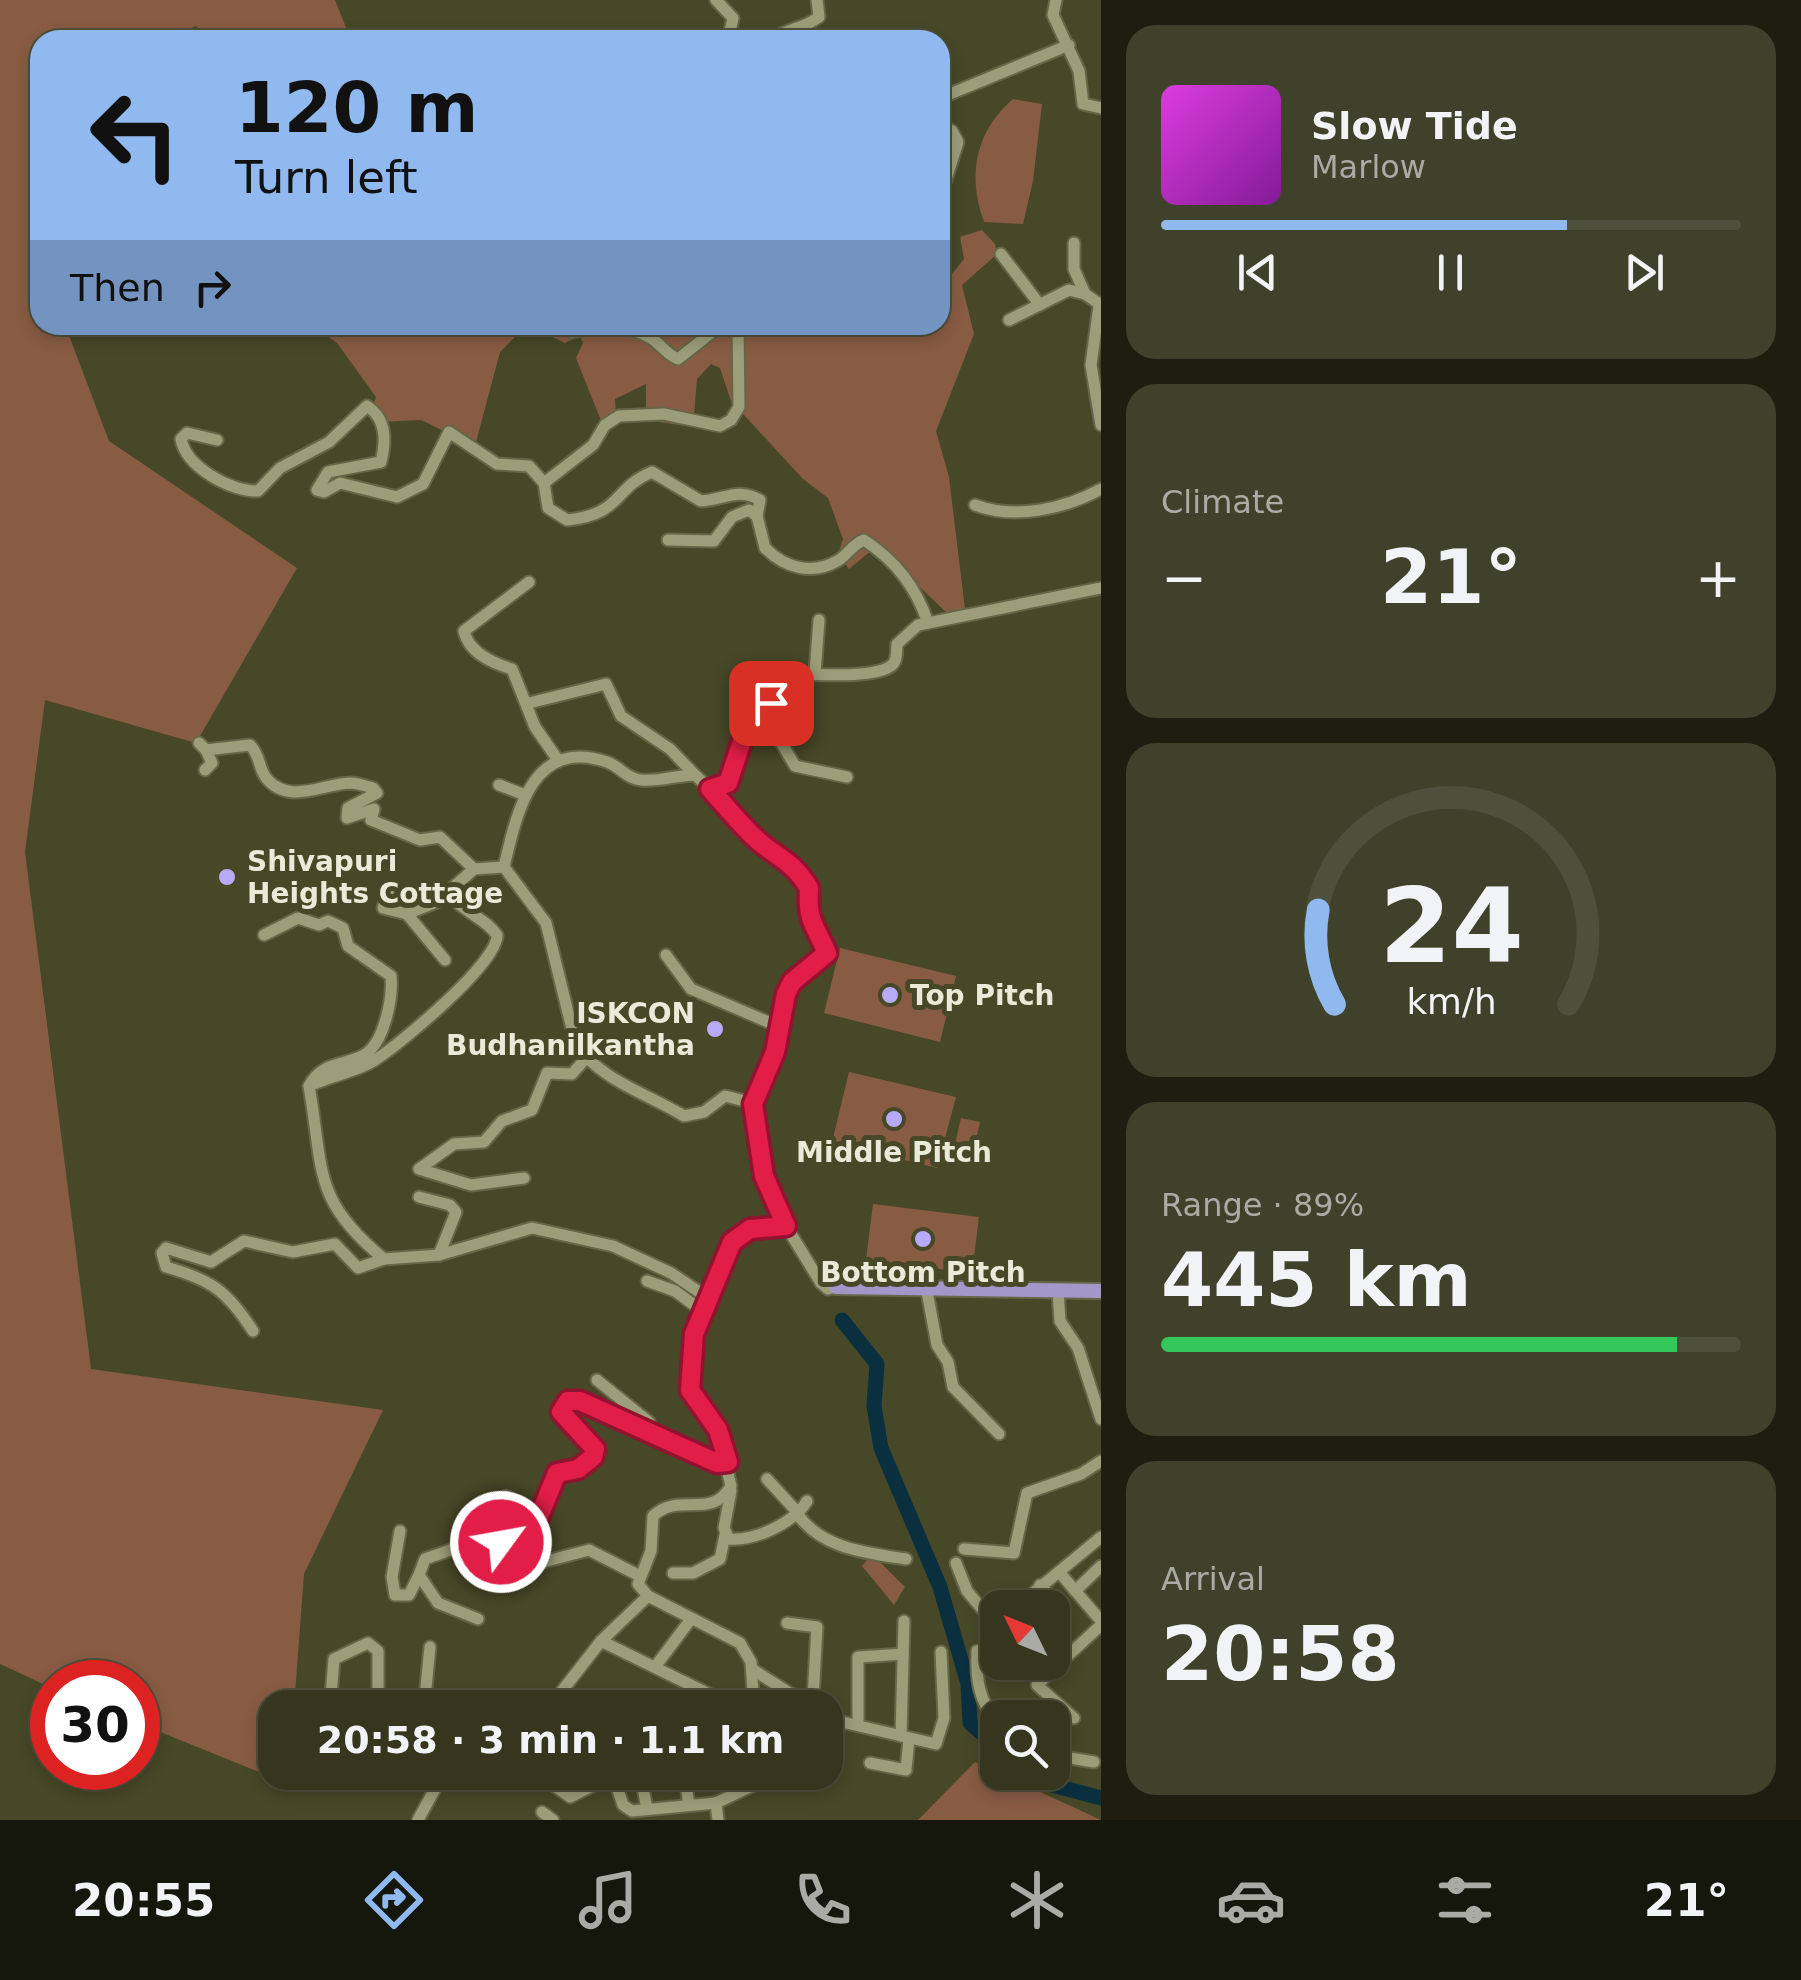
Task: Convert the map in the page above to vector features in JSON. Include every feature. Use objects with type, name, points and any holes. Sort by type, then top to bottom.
[{"type":"main road","points":[[836,1287],[1101,1291]]},
{"type":"street","points":[[716,0],[733,18],[730,30]]},
{"type":"street","points":[[791,30],[807,27],[819,17],[817,0]]},
{"type":"street","points":[[1056,0],[1053,15],[1080,71],[1082,104],[1101,108]]},
{"type":"street","points":[[950,94],[1069,45]]},
{"type":"street","points":[[950,130],[958,142],[950,167]]},
{"type":"street","points":[[1074,242],[1074,270],[1085,294]]},
{"type":"street","points":[[1001,254],[1040,305]]},
{"type":"street","points":[[1009,320],[1069,290],[1085,294],[1100,306],[1092,364],[1101,425]]},
{"type":"street","points":[[644,335],[655,340],[666,354],[678,358],[708,335]]},
{"type":"street","points":[[544,482],[594,444],[605,426],[618,416],[664,414],[720,426],[731,420],[738,407],[738,335]]},
{"type":"street","points":[[217,440],[187,434],[181,439],[182,449],[220,482],[242,492],[258,491],[280,468],[329,442],[367,406],[377,412],[386,440],[381,462],[328,472],[317,490],[324,492],[340,483],[397,497],[422,484],[448,432],[497,464],[530,466],[544,482],[548,508],[567,520],[603,513],[636,479],[652,472],[701,501],[728,493],[753,496],[760,500],[762,510],[758,516]]},
{"type":"street","points":[[975,505],[991,511],[1028,513],[1101,489]]},
{"type":"street","points":[[668,540],[714,541],[732,517],[749,510],[758,516],[765,548],[792,568],[816,568],[840,560],[864,540],[904,575],[919,596],[928,622]]},
{"type":"street","points":[[529,582],[464,632],[464,639],[488,662],[512,669],[535,727],[558,760]]},
{"type":"street","points":[[710,789],[728,783],[742,741],[765,715],[773,679],[780,674],[889,668],[905,632],[928,622],[1101,588]]},
{"type":"street","points":[[816,673],[819,620]]},
{"type":"street","points":[[528,703],[606,684],[621,716],[670,748],[751,834],[790,860],[809,888],[806,910],[827,953],[792,982],[775,1052],[753,1104],[764,1176],[786,1226],[821,1283],[828,1289],[836,1287]]},
{"type":"street","points":[[765,715],[794,766],[847,777]]},
{"type":"street","points":[[205,770],[212,763],[202,747],[250,745],[260,756],[263,774],[282,790],[308,792],[350,783],[373,788],[377,794],[348,808],[347,818],[374,809],[370,820],[420,840],[440,837],[474,869]]},
{"type":"street","points":[[504,867],[526,795],[538,772],[558,760],[608,762],[639,780],[695,775]]},
{"type":"street","points":[[499,785],[526,795]]},
{"type":"street","points":[[389,890],[383,908],[418,913],[449,896],[456,883],[474,869],[504,867]]},
{"type":"street","points":[[504,867],[546,923],[576,1044],[586,1058],[624,1087],[653,1097],[684,1116],[704,1112],[725,1096],[753,1104]]},
{"type":"street","points":[[309,1086],[375,1060],[433,1018],[454,990],[496,950],[494,930],[449,896]]},
{"type":"street","points":[[406,914],[445,960]]},
{"type":"street","points":[[264,935],[298,918],[319,926],[328,922],[343,928],[348,946],[391,976],[380,1037],[365,1055],[324,1068],[309,1086],[320,1162],[334,1206],[342,1221],[384,1259]]},
{"type":"street","points":[[666,955],[691,989],[780,1028]]},
{"type":"street","points":[[524,1178],[472,1185],[419,1169],[454,1144],[484,1142],[502,1121],[523,1117],[541,1096],[547,1073],[572,1074],[586,1058]]},
{"type":"street","points":[[419,1197],[450,1205],[456,1212],[439,1255]]},
{"type":"street","points":[[673,1573],[692,1573],[720,1559],[732,1486],[718,1430],[690,1390],[690,1352],[732,1242],[750,1229],[786,1226]]},
{"type":"street","points":[[254,1330],[241,1309],[210,1280],[162,1263],[166,1248],[211,1262],[244,1241],[308,1252],[326,1242],[334,1244],[358,1268],[384,1259],[439,1255],[532,1228],[613,1246],[671,1273],[712,1300]]},
{"type":"street","points":[[647,1281],[676,1291],[705,1313]]},
{"type":"street","points":[[926,1286],[936,1345],[948,1362],[953,1386],[999,1434]]},
{"type":"street","points":[[1058,1292],[1060,1321],[1078,1348],[1101,1419]]},
{"type":"street","points":[[597,1380],[650,1422],[656,1436]]},
{"type":"street","points":[[400,1531],[392,1577],[395,1595],[408,1595],[424,1559],[452,1552],[474,1536],[490,1506],[506,1496],[516,1507],[501,1538],[503,1545],[536,1524],[557,1473],[578,1469],[595,1453],[561,1412],[568,1401],[580,1401],[717,1463],[728,1462]]},
{"type":"street","points":[[964,1549],[1014,1553],[1028,1493],[1081,1474],[1101,1461]]},
{"type":"street","points":[[767,1479],[805,1525],[850,1550],[906,1559]]},
{"type":"street","points":[[732,1486],[711,1508],[672,1504],[659,1510],[654,1516],[651,1551],[638,1575],[638,1584],[648,1596],[740,1643],[752,1670],[753,1690]]},
{"type":"street","points":[[725,1534],[740,1540],[798,1515],[807,1502]]},
{"type":"street","points":[[1035,1590],[1101,1537]]},
{"type":"street","points":[[483,1571],[516,1569],[589,1550],[638,1575]]},
{"type":"street","points":[[956,1562],[967,1591],[980,1606]]},
{"type":"street","points":[[1075,1591],[1101,1566]]},
{"type":"street","points":[[1060,1573],[1101,1623],[1070,1653]]},
{"type":"street","points":[[419,1574],[438,1603],[478,1619]]},
{"type":"street","points":[[1040,1585],[1044,1590]]},
{"type":"street","points":[[563,1690],[601,1641],[648,1596]]},
{"type":"street","points":[[655,1667],[692,1619]]},
{"type":"street","points":[[870,1763],[906,1770],[904,1621]]},
{"type":"street","points":[[787,1622],[817,1627],[815,1690]]},
{"type":"street","points":[[601,1641],[703,1690]]},
{"type":"street","points":[[331,1690],[334,1659],[368,1643],[378,1652],[378,1690]]},
{"type":"street","points":[[426,1690],[430,1647]]},
{"type":"street","points":[[980,1650],[977,1663],[982,1700]]},
{"type":"street","points":[[843,1720],[932,1746],[939,1741],[944,1718],[942,1652]]},
{"type":"street","points":[[858,1722],[858,1657],[903,1654]]},
{"type":"street","points":[[752,1670],[784,1690]]},
{"type":"street","points":[[1042,1680],[1037,1685],[1052,1702],[1060,1701],[1074,1718]]},
{"type":"street","points":[[1070,1758],[1094,1762]]},
{"type":"street","points":[[418,1820],[435,1790]]},
{"type":"street","points":[[560,1790],[570,1797],[584,1790]]},
{"type":"street","points":[[618,1790],[623,1805],[632,1811],[716,1803],[743,1790]]},
{"type":"street","points":[[643,1790],[646,1809]]},
{"type":"street","points":[[687,1790],[689,1805]]},
{"type":"street","points":[[716,1803],[718,1820]]},
{"type":"shaded area","points":[[0,0],[335,0],[347,30],[200,30],[196,26],[187,30],[30,30],[30,335],[69,335],[109,441],[297,568],[196,743],[45,700],[25,852],[91,1369],[383,1410],[304,1574],[295,1690],[258,1690],[258,1771],[160,1732],[160,1660],[30,1660],[30,1678],[0,1664]]},
{"type":"shaded area","points":[[1013,99],[1042,104],[1033,181],[1023,224],[984,222],[976,188],[978,155],[990,126]]},
{"type":"shaded area","points":[[982,230],[995,244],[997,254],[962,285],[974,334],[936,431],[949,477],[965,609],[948,614],[877,546],[849,569],[838,554],[843,539],[828,498],[803,479],[731,401],[720,368],[711,364],[697,379],[693,427],[646,420],[646,384],[615,399],[616,419],[602,423],[576,358],[583,343],[580,336],[565,343],[548,335],[950,335],[950,276],[964,259],[960,237]]},
{"type":"shaded area","points":[[326,335],[531,335],[516,336],[500,352],[475,446],[421,420],[380,422],[372,409],[376,397],[337,343]]},
{"type":"shaded area","name":"Top Pitch","points":[[840,948],[956,976],[940,1042],[824,1013]]},
{"type":"shaded area","name":"Middle Pitch","points":[[849,1072],[956,1097],[937,1168],[832,1142]]},
{"type":"shaded area","points":[[961,1118],[980,1122],[972,1156],[953,1152]]},
{"type":"shaded area","name":"Bottom Pitch","points":[[873,1204],[979,1217],[972,1273],[866,1260]]},
{"type":"shaded area","points":[[872,1554],[905,1587],[894,1605],[862,1566]]},
{"type":"shaded area","points":[[975,1762],[980,1764],[980,1790],[1036,1790],[1101,1820],[918,1820]]},
{"type":"waterway","points":[[842,1320],[877,1364],[874,1406],[881,1448],[940,1587],[968,1684],[970,1723],[980,1732]]},
{"type":"waterway","points":[[1070,1790],[1101,1798]]},
{"type":"place","name":"Shivapuri Heights Cottage","points":[[227,877]]},
{"type":"place","name":"Top Pitch","points":[[890,995]]},
{"type":"place","name":"ISKCON Budhanilkantha","points":[[715,1029]]},
{"type":"place","name":"Middle Pitch","points":[[894,1119]]},
{"type":"place","name":"Bottom Pitch","points":[[923,1239]]},
{"type":"route","points":[[501,1542],[507,1545],[536,1524],[557,1473],[578,1469],[595,1453],[564,1418],[561,1412],[568,1401],[580,1401],[717,1463],[728,1462],[718,1430],[690,1390],[690,1352],[732,1242],[750,1229],[786,1226],[764,1176],[753,1104],[775,1052],[786,994],[792,982],[824,960],[827,953],[810,925],[806,910],[809,888],[800,873],[790,860],[751,834],[710,789],[728,783],[742,741],[771,703]]}]
